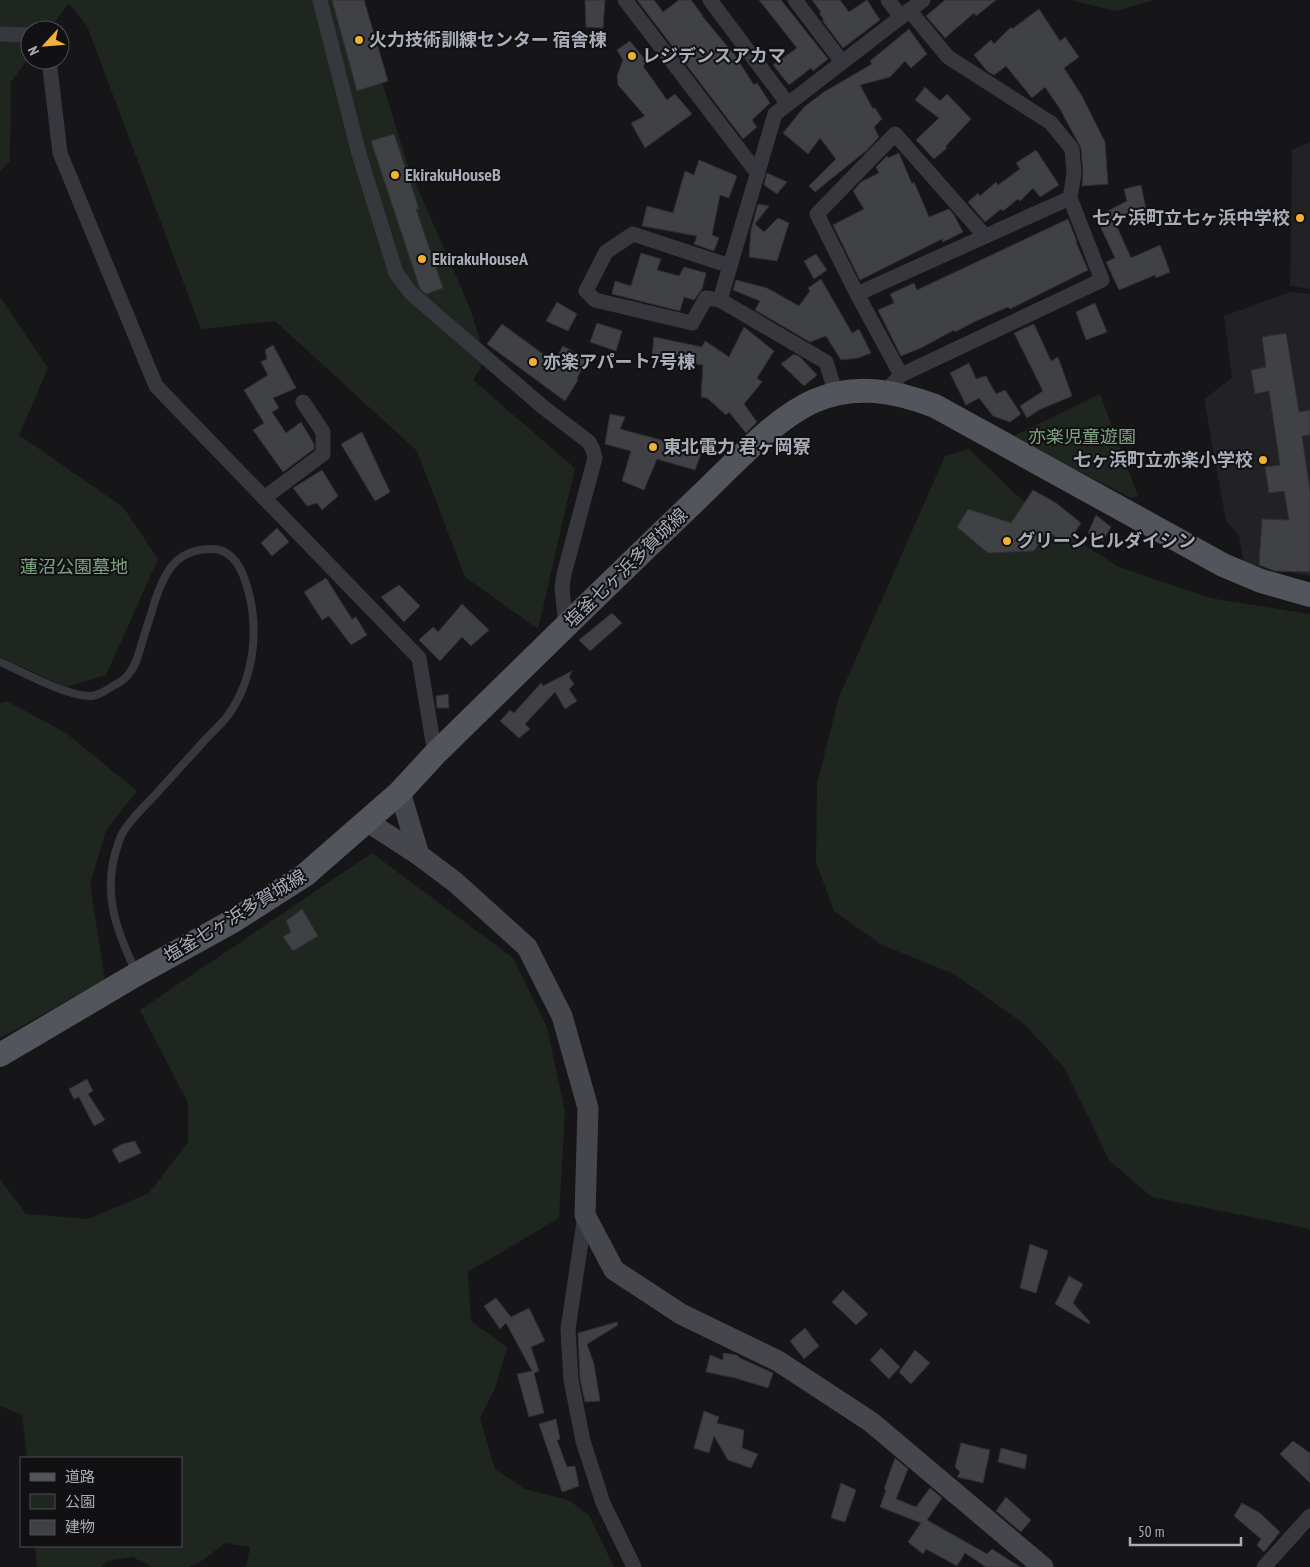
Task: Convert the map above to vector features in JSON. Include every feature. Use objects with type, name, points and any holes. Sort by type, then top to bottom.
[{"type":"main road","name":"塩釜七ヶ浜多賀城線","points":[[0,1055],[137,974],[233,921],[305,875],[368,822],[400,792],[435,754],[566,626],[780,422],[797,409],[816,400],[836,394],[893,383],[909,396],[936,406],[1222,565],[1261,581],[1310,594]]},
{"type":"street","points":[[320,0],[359,154],[396,273],[411,293],[542,407],[589,442],[593,450],[595,458],[564,574],[562,588],[566,626]]},
{"type":"street","points":[[625,0],[758,174]]},
{"type":"street","points":[[710,0],[788,104]]},
{"type":"street","points":[[795,0],[842,62]]},
{"type":"street","points":[[888,0],[905,13],[948,57],[1051,123],[1072,150],[1074,174],[1070,198],[1102,280],[893,383],[857,294],[817,214],[894,134],[985,236]]},
{"type":"street","points":[[720,300],[776,114],[923,0]]},
{"type":"street","points":[[0,34],[20,34]]},
{"type":"street","points":[[50,70],[60,153],[156,386],[419,658],[435,754]]},
{"type":"street","points":[[857,294],[1070,198]]},
{"type":"street","points":[[730,266],[632,234],[606,252],[586,291],[595,300],[692,323],[706,298],[720,300],[826,362],[836,394]]},
{"type":"street","points":[[264,498],[323,454],[323,432],[303,402]]},
{"type":"street","points":[[400,792],[419,855]]},
{"type":"street","points":[[368,822],[419,855],[455,882],[528,947],[562,1016],[588,1108],[585,1215],[568,1329],[571,1380],[583,1441],[603,1503],[634,1567]]},
{"type":"street","points":[[585,1215],[614,1270],[681,1314],[778,1361],[871,1422],[1043,1567]]},
{"type":"street","points":[[1264,1567],[1310,1516]]},
{"type":"lane","points":[[0,662],[75,695],[92,696],[127,677],[136,663],[162,579],[170,567],[185,554],[203,549],[217,549],[232,556],[241,569],[250,596],[254,621],[254,643],[248,673],[241,693],[228,715],[136,815],[119,840],[109,891],[114,917],[123,945],[137,974]]},
{"type":"shaded area","name":"七ヶ浜町立七ヶ浜中学校","points":[[1310,142],[1310,289],[1290,286],[1292,150]]},
{"type":"shaded area","name":"七ヶ浜町立亦楽小学校","points":[[1290,292],[1310,294],[1310,576],[1254,565],[1243,561],[1239,536],[1226,521],[1204,399],[1232,378],[1224,316]]},
{"type":"green space","points":[[0,0],[357,0],[408,166],[469,306],[486,358],[473,380],[575,468],[538,629],[465,577],[417,451],[275,321],[201,329],[87,26],[69,3],[56,20],[20,20],[20,70],[11,82],[10,161],[0,172]]},
{"type":"green space","points":[[1071,0],[1155,0],[1115,11]]},
{"type":"green space","name":"蓮沼公園墓地","points":[[0,297],[48,368],[19,435],[123,507],[158,559],[106,675],[66,687],[0,657]]},
{"type":"green space","name":"亦楽児童遊園","points":[[1100,394],[1138,496],[1131,498],[1012,437]]},
{"type":"green space","points":[[969,449],[1041,518],[1119,567],[1210,598],[1310,614],[1310,1230],[1152,1197],[1109,1160],[1064,1067],[1023,1023],[954,974],[882,945],[834,911],[816,862],[817,784],[839,697],[945,456]]},
{"type":"green space","points":[[7,701],[66,733],[137,791],[106,830],[90,884],[105,980],[0,1038],[0,703]]},
{"type":"green space","points":[[372,853],[513,958],[547,1027],[565,1111],[559,1218],[468,1272],[471,1321],[507,1347],[495,1388],[480,1418],[495,1469],[525,1489],[568,1500],[589,1515],[614,1567],[246,1567],[250,1547],[225,1543],[203,1560],[189,1567],[152,1567],[133,1557],[107,1561],[102,1567],[37,1567],[35,1547],[182,1547],[182,1457],[27,1457],[22,1415],[0,1406],[0,1179],[26,1214],[88,1219],[149,1193],[188,1142],[188,1103],[140,1010]]},
{"type":"building","name":"火力技術訓練センター 宿舎棟","points":[[332,0],[364,0],[388,81],[357,91]]},
{"type":"building","points":[[585,0],[605,0],[603,28],[586,27]]},
{"type":"building","points":[[637,0],[654,0],[663,12],[679,0],[691,0],[734,54],[754,85],[757,83],[770,103],[752,120],[757,127],[743,139]]},
{"type":"building","points":[[759,0],[781,0],[828,59],[813,71],[811,68],[789,85],[773,65],[797,48]]},
{"type":"building","points":[[812,0],[840,0],[849,12],[867,0],[880,20],[843,48],[822,20],[824,20],[819,13],[821,12]]},
{"type":"building","points":[[945,0],[996,0],[976,16],[974,13],[945,38],[926,16]]},
{"type":"building","points":[[1039,9],[1060,41],[1065,37],[1079,57],[1064,68],[1082,96],[1105,142],[1108,184],[1082,186],[1081,148],[1060,109],[1045,87],[1032,98],[1006,66],[994,75],[987,71],[974,55],[991,40],[994,44],[1011,27],[1012,29]]},
{"type":"building","points":[[909,29],[927,54],[911,68],[905,61],[890,77],[860,85],[873,109],[875,108],[882,119],[874,127],[879,137],[867,150],[815,192],[809,186],[836,159],[820,138],[808,154],[783,133],[804,107],[824,92],[872,64],[870,61]]},
{"type":"building","points":[[630,41],[647,62],[643,66],[667,100],[675,94],[692,114],[645,148],[631,123],[645,116],[618,85],[617,76],[623,60],[617,50]]},
{"type":"building","points":[[925,87],[940,101],[947,94],[971,119],[945,147],[947,148],[934,159],[916,140],[939,118],[915,100]]},
{"type":"building","points":[[394,134],[419,209],[416,209],[443,288],[426,294],[420,289],[371,141]]},
{"type":"building","points":[[1036,150],[1059,185],[1040,197],[1033,188],[1020,201],[1018,199],[1003,211],[1001,209],[985,222],[968,202],[978,193],[980,196],[996,182],[998,185],[1020,169],[1016,163]]},
{"type":"building","points":[[899,153],[929,217],[949,209],[963,232],[943,242],[942,239],[860,280],[833,225],[864,209],[853,191],[861,182],[879,173],[876,167],[887,156],[888,158]]},
{"type":"building","points":[[699,160],[737,176],[729,198],[720,195],[712,235],[719,238],[714,251],[694,244],[697,236],[642,226],[647,206],[673,213],[685,171],[694,175]]},
{"type":"building","points":[[767,173],[787,182],[777,194],[764,185]]},
{"type":"building","points":[[1141,185],[1146,209],[1113,218],[1131,258],[1160,245],[1170,272],[1156,278],[1155,275],[1119,290],[1106,262],[1115,258],[1096,217],[1127,201],[1124,189]]},
{"type":"building","points":[[758,204],[769,206],[755,224],[764,232],[778,218],[789,223],[777,261],[749,257],[751,230]]},
{"type":"building","points":[[1068,219],[1088,270],[1010,309],[1008,307],[955,332],[954,330],[921,348],[901,356],[878,310],[894,303],[890,294],[914,283],[917,290]]},
{"type":"building","points":[[641,253],[661,259],[657,270],[679,276],[684,267],[706,273],[702,289],[694,300],[684,297],[680,311],[612,294],[615,281],[631,286]]},
{"type":"building","points":[[816,254],[827,270],[814,279],[804,261]]},
{"type":"building","points":[[821,279],[852,333],[859,329],[871,353],[858,358],[841,360],[826,336],[810,342],[755,310],[760,301],[733,290],[736,280],[767,288],[799,306],[810,291],[808,288]]},
{"type":"building","points":[[557,302],[577,314],[568,331],[546,321]]},
{"type":"building","points":[[1095,303],[1107,332],[1086,340],[1076,312]]},
{"type":"building","points":[[597,323],[622,331],[616,351],[590,342]]},
{"type":"building","name":"亦楽アパート7号棟","points":[[502,324],[554,362],[563,346],[586,359],[578,380],[565,401],[487,344]]},
{"type":"building","points":[[1034,324],[1051,361],[1058,357],[1072,396],[1039,410],[1027,418],[1020,406],[1043,391],[1014,333]]},
{"type":"building","points":[[744,327],[774,351],[757,378],[762,382],[744,404],[757,422],[746,433],[729,412],[726,415],[707,398],[701,397],[703,365],[652,357],[654,337],[702,347],[705,341],[729,357]]},
{"type":"building","points":[[1286,333],[1299,412],[1310,410],[1310,435],[1302,436],[1310,491],[1310,572],[1275,571],[1259,565],[1262,519],[1289,520],[1284,491],[1269,493],[1265,467],[1280,465],[1269,391],[1255,394],[1251,370],[1266,367],[1262,337]]},
{"type":"building","points":[[273,345],[296,388],[273,398],[279,408],[272,412],[286,433],[301,422],[314,444],[314,449],[283,472],[253,430],[264,423],[244,390],[268,375],[261,362],[267,359],[265,350]]},
{"type":"building","points":[[794,354],[800,357],[817,375],[804,386],[781,364]]},
{"type":"building","points":[[969,363],[976,379],[986,376],[996,394],[1005,390],[1021,414],[1010,422],[993,416],[979,398],[966,405],[950,373]]},
{"type":"building","name":"東北電力 君ヶ岡寮","points":[[610,414],[625,417],[620,429],[702,451],[695,470],[657,459],[644,490],[622,481],[631,451],[605,444]]},
{"type":"building","points":[[362,432],[390,492],[375,501],[341,444]]},
{"type":"building","points":[[322,470],[338,496],[322,510],[317,503],[307,506],[293,488]]},
{"type":"building","points":[[1033,490],[1056,503],[1081,523],[1067,544],[1047,531],[1034,551],[988,553],[957,527],[968,509],[1011,523]]},
{"type":"building","points":[[1096,515],[1111,527],[1103,541],[1088,533]]},
{"type":"building","points":[[277,528],[289,542],[272,556],[261,543]]},
{"type":"building","points":[[326,578],[352,619],[356,617],[367,635],[351,645],[329,616],[322,620],[304,592]]},
{"type":"building","points":[[399,585],[420,606],[404,622],[381,597]]},
{"type":"building","points":[[462,604],[489,630],[471,646],[462,637],[440,661],[419,640],[433,627],[438,632]]},
{"type":"building","points":[[612,613],[622,623],[590,651],[579,640]]},
{"type":"building","points":[[572,671],[569,677],[574,684],[569,689],[577,701],[565,709],[555,692],[525,724],[530,729],[519,738],[500,721],[510,710],[514,713],[541,683],[543,686]]},
{"type":"building","points":[[448,694],[449,708],[437,708],[436,696]]},
{"type":"building","points":[[302,909],[318,936],[293,951],[283,937],[291,932],[286,921]]},
{"type":"building","points":[[87,1079],[93,1091],[88,1094],[105,1120],[94,1126],[79,1097],[74,1099],[69,1089]]},
{"type":"building","points":[[135,1141],[141,1153],[119,1163],[112,1150],[122,1144]]},
{"type":"building","points":[[1030,1244],[1048,1251],[1036,1293],[1020,1288]]},
{"type":"building","points":[[1069,1276],[1083,1284],[1073,1303],[1090,1322],[1089,1324],[1055,1304]]},
{"type":"building","points":[[843,1290],[868,1314],[856,1325],[832,1302]]},
{"type":"building","points":[[496,1298],[511,1317],[529,1308],[545,1341],[531,1347],[539,1371],[534,1373],[544,1413],[529,1417],[517,1374],[532,1371],[506,1323],[500,1329],[484,1306]]},
{"type":"building","points":[[617,1322],[618,1325],[587,1344],[594,1364],[600,1401],[585,1402],[580,1379],[578,1333]]},
{"type":"building","points":[[805,1328],[819,1346],[804,1359],[790,1341]]},
{"type":"building","points":[[881,1348],[900,1367],[889,1379],[870,1360]]},
{"type":"building","points":[[915,1350],[930,1363],[911,1384],[899,1372]]},
{"type":"building","points":[[723,1353],[737,1355],[773,1373],[768,1388],[706,1372],[710,1355],[723,1360]]},
{"type":"building","points":[[704,1411],[719,1417],[717,1423],[744,1430],[742,1448],[758,1454],[751,1468],[728,1460],[714,1436],[709,1453],[694,1448]]},
{"type":"building","points":[[556,1419],[560,1439],[557,1440],[567,1467],[575,1466],[579,1486],[562,1492],[539,1424]]},
{"type":"building","points":[[1293,1441],[1310,1453],[1310,1483],[1280,1454]]},
{"type":"building","points":[[961,1443],[990,1450],[983,1483],[957,1477],[960,1472],[955,1467]]},
{"type":"building","points":[[1001,1448],[1027,1455],[1025,1469],[998,1462]]},
{"type":"building","points":[[895,1458],[908,1469],[896,1499],[916,1507],[930,1488],[942,1498],[927,1520],[987,1554],[992,1549],[1020,1567],[986,1567],[965,1553],[957,1566],[926,1549],[923,1554],[908,1542],[921,1523],[880,1507]]},
{"type":"building","points":[[841,1483],[856,1490],[845,1522],[831,1518]]},
{"type":"building","points":[[1006,1497],[1031,1520],[1021,1532],[996,1511]]},
{"type":"building","points":[[1242,1503],[1260,1513],[1280,1532],[1264,1552],[1257,1545],[1261,1539],[1234,1516]]},
{"type":"place","name":"火力技術訓練センター 宿舎棟","points":[[359,40]]},
{"type":"place","name":"レジデンスアカマ","points":[[632,56]]},
{"type":"place","name":"EkirakuHouseB","points":[[395,175]]},
{"type":"place","name":"七ヶ浜町立七ヶ浜中学校","points":[[1300,218]]},
{"type":"place","name":"EkirakuHouseA","points":[[422,259]]},
{"type":"place","name":"亦楽アパート7号棟","points":[[533,362]]},
{"type":"place","name":"東北電力 君ヶ岡寮","points":[[653,447]]},
{"type":"place","name":"七ヶ浜町立亦楽小学校","points":[[1263,460]]},
{"type":"place","name":"グリーンヒルダイシン","points":[[1007,541]]}]
